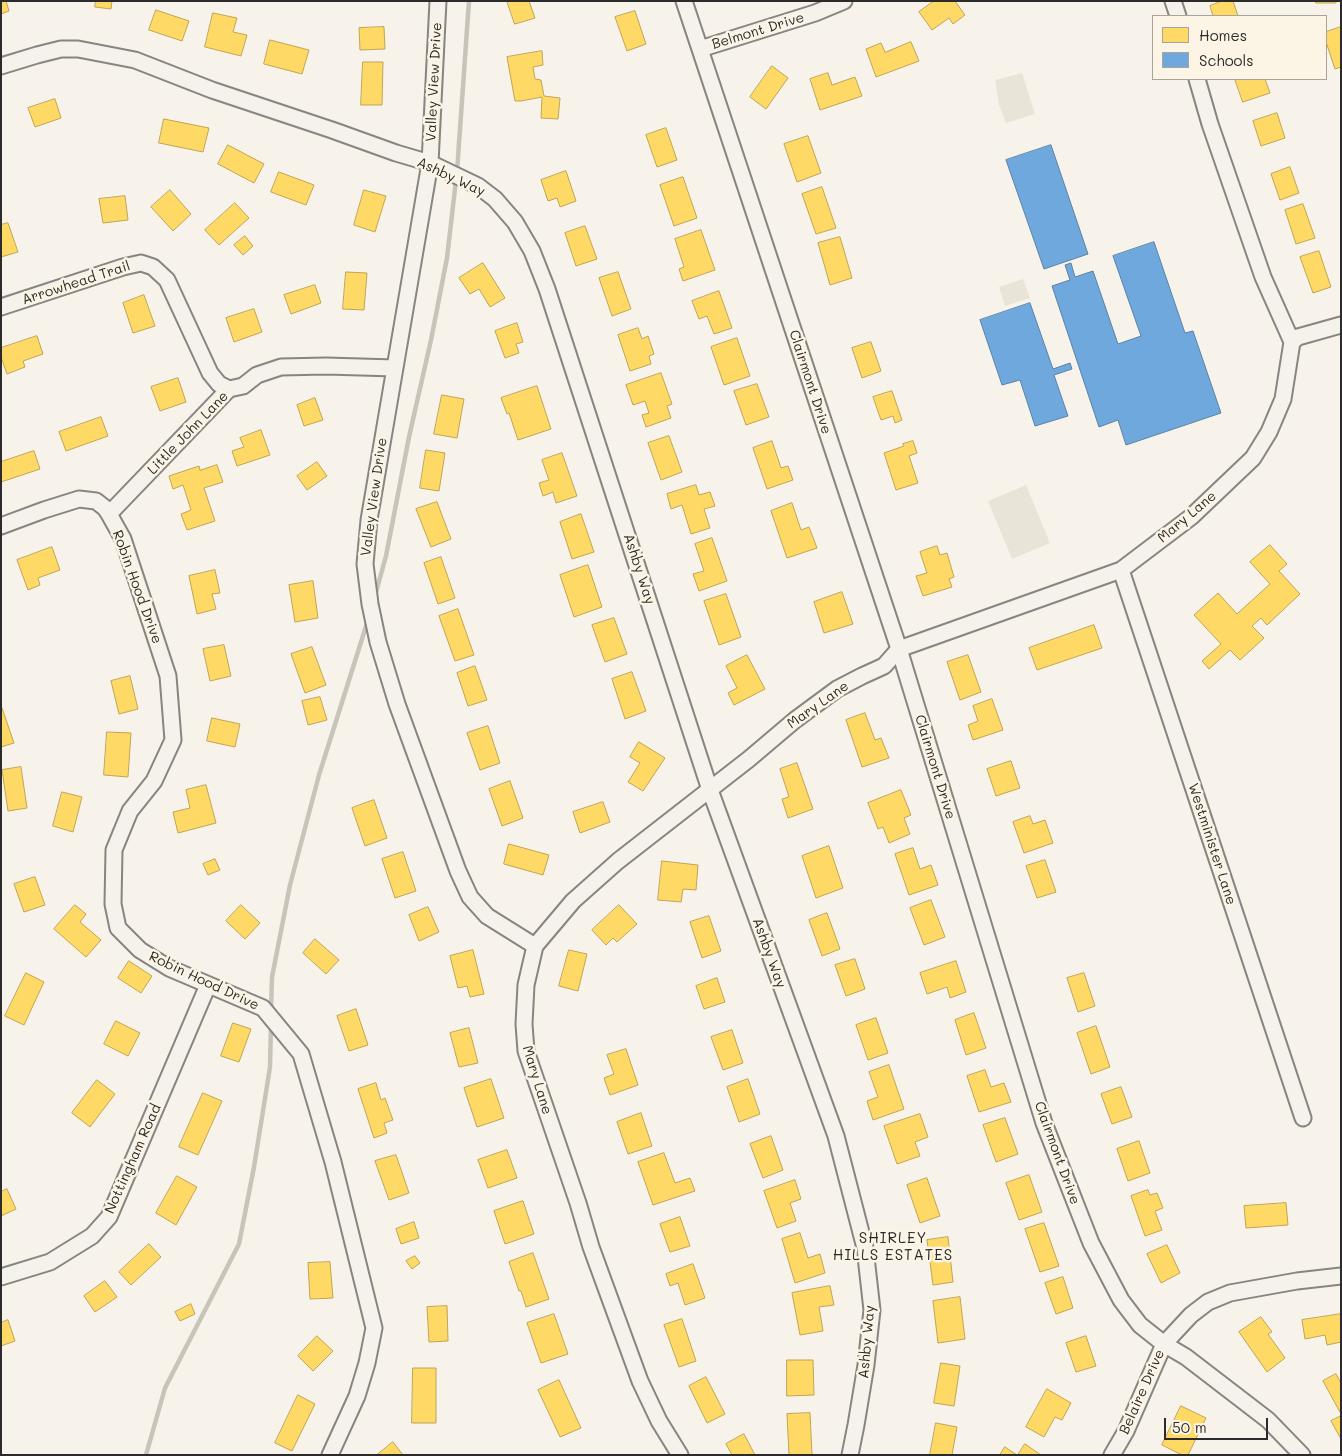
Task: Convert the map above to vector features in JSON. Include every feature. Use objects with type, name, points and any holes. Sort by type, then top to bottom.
[{"type":"street","name":"Valley View Drive","points":[[438,1],[430,163],[369,520],[365,564],[370,604],[378,642],[397,704],[458,871],[470,896],[487,916],[535,946]]},
{"type":"street","name":"Clairmont Drive","points":[[684,1],[899,649],[1044,1123],[1091,1243],[1121,1300],[1140,1325],[1164,1344],[1186,1357],[1268,1420],[1302,1455]]},
{"type":"street","name":"Belmont Drive","points":[[700,49],[815,13],[844,1]]},
{"type":"street","points":[[1173,1],[1178,15]]},
{"type":"street","name":"Ashby Way","points":[[1,66],[61,49],[78,49],[135,60],[212,90],[430,163],[478,186],[495,199],[515,222],[532,251],[547,289],[710,790],[836,1136],[865,1248],[872,1310],[866,1364],[850,1455]]},
{"type":"street","points":[[1197,80],[1210,124],[1263,277],[1292,342],[1298,337],[1341,325]]},
{"type":"street","name":"Arrowhead Trail","points":[[1,307],[123,266],[141,263],[153,267],[167,280],[210,373],[219,384],[229,389]]},
{"type":"street","name":"Mary Lane","points":[[680,1455],[640,1381],[591,1247],[578,1202],[526,1050],[524,1024],[526,985],[535,946],[574,901],[618,861],[710,790],[794,720],[837,689],[884,666],[899,649],[1121,570],[1191,517],[1253,458],[1269,432],[1283,399],[1292,342]]},
{"type":"street","name":"Little John Lane","points":[[109,514],[229,389],[243,386],[257,375],[281,366],[395,368]]},
{"type":"street","points":[[1,526],[80,499],[96,501],[109,514]]},
{"type":"street","name":"Robin Hood Drive","points":[[109,514],[123,539],[168,676],[173,740],[154,781],[130,811],[114,850],[113,904],[118,928],[140,950],[169,968],[264,1008],[302,1054],[333,1162],[374,1328],[367,1363],[357,1396],[330,1455]]},
{"type":"street","name":"Westminister Lane","points":[[1121,570],[1304,1118]]},
{"type":"street","name":"Nottingham Road","points":[[1,1277],[50,1262],[92,1236],[109,1216],[208,985]]},
{"type":"street","name":"Belaire Drive","points":[[1112,1455],[1126,1431],[1164,1344],[1191,1315],[1208,1302],[1230,1293],[1297,1281],[1341,1276]]},
{"type":"shaded area","points":[[1022,73],[1035,114],[1006,123],[999,105],[995,80]]},
{"type":"shaded area","points":[[1023,279],[1030,298],[1005,306],[999,287]]},
{"type":"shaded area","points":[[1026,485],[1050,543],[1012,559],[988,501]]},
{"type":"building: Homes","points":[[1,1],[6,1],[9,11],[1,14]]},
{"type":"building: Homes","points":[[96,1],[112,1],[111,9],[95,7]]},
{"type":"building: Homes","points":[[507,1],[529,1],[535,18],[515,24]]},
{"type":"building: Homes","points":[[934,1],[955,1],[965,15],[953,24],[949,18],[932,30],[919,12]]},
{"type":"building: Homes","points":[[1222,1],[1233,1],[1238,15],[1213,15],[1210,6]]},
{"type":"building: Homes","points":[[1316,1],[1336,1],[1336,3],[1316,3]]},
{"type":"building: Homes","points":[[156,10],[189,21],[182,41],[149,30]]},
{"type":"building: Homes","points":[[635,11],[646,44],[627,51],[615,17]]},
{"type":"building: Homes","points":[[213,13],[237,18],[233,32],[247,35],[241,56],[205,47]]},
{"type":"building: Homes","points":[[384,27],[385,49],[360,50],[359,28]]},
{"type":"building: Homes","points":[[1341,27],[1341,67],[1335,69],[1327,45],[1327,32]]},
{"type":"building: Homes","points":[[270,40],[309,50],[302,74],[264,64]]},
{"type":"building: Homes","points":[[911,42],[919,61],[876,77],[866,49],[881,43],[885,52]]},
{"type":"building: Homes","points":[[542,51],[543,65],[533,67],[535,79],[541,80],[544,96],[560,98],[558,119],[541,118],[542,97],[515,101],[507,57]]},
{"type":"building: Homes","points":[[363,62],[383,62],[382,105],[361,105]]},
{"type":"building: Homes","points":[[772,66],[788,78],[766,109],[750,97]]},
{"type":"building: Homes","points":[[828,73],[832,85],[855,77],[862,96],[820,110],[810,79]]},
{"type":"building: Homes","points":[[1235,80],[1265,80],[1270,93],[1243,102]]},
{"type":"building: Homes","points":[[55,99],[61,118],[35,127],[28,108]]},
{"type":"building: Homes","points":[[1277,113],[1285,138],[1261,146],[1253,121]]},
{"type":"building: Homes","points":[[164,119],[209,128],[203,152],[159,143]]},
{"type":"building: Homes","points":[[666,128],[677,160],[657,167],[646,135]]},
{"type":"building: Homes","points":[[808,136],[821,173],[797,182],[784,144]]},
{"type":"building: Homes","points":[[228,145],[264,164],[254,183],[218,164]]},
{"type":"building: Homes","points":[[1290,167],[1299,193],[1280,200],[1271,174]]},
{"type":"building: Homes","points":[[566,171],[576,201],[560,207],[557,198],[548,201],[541,180]]},
{"type":"building: Homes","points":[[279,172],[314,185],[306,205],[271,192]]},
{"type":"building: Homes","points":[[683,177],[697,218],[674,226],[660,185]]},
{"type":"building: Homes","points":[[822,187],[836,228],[816,234],[802,194]]},
{"type":"building: Homes","points":[[170,190],[191,214],[173,231],[151,207]]},
{"type":"building: Homes","points":[[364,190],[386,196],[375,232],[354,225]]},
{"type":"building: Homes","points":[[125,196],[128,220],[103,223],[99,199]]},
{"type":"building: Homes","points":[[235,203],[249,218],[219,245],[205,230]]},
{"type":"building: Homes","points":[[1303,204],[1315,238],[1296,244],[1285,210]]},
{"type":"building: Homes","points":[[8,223],[18,252],[1,257],[1,225]]},
{"type":"building: Homes","points":[[585,226],[597,259],[576,266],[565,233]]},
{"type":"building: Homes","points":[[701,230],[715,270],[683,281],[679,269],[684,267],[675,239]]},
{"type":"building: Homes","points":[[245,236],[253,246],[243,255],[234,245]]},
{"type":"building: Homes","points":[[840,237],[852,278],[830,285],[818,243]]},
{"type":"building: Homes","points":[[1319,251],[1331,287],[1313,293],[1300,257]]},
{"type":"building: Homes","points":[[483,263],[505,298],[490,307],[479,289],[470,294],[459,278]]},
{"type":"building: Homes","points":[[346,272],[367,273],[364,310],[343,309]]},
{"type":"building: Homes","points":[[618,272],[631,309],[612,316],[599,278]]},
{"type":"building: Homes","points":[[315,285],[321,303],[291,314],[284,295]]},
{"type":"building: Homes","points":[[719,291],[732,328],[714,334],[707,316],[699,319],[692,301]]},
{"type":"building: Homes","points":[[144,295],[155,326],[133,333],[123,303]]},
{"type":"building: Homes","points":[[254,309],[262,332],[234,342],[226,318]]},
{"type":"building: Homes","points":[[517,323],[523,342],[516,344],[519,353],[505,358],[495,331]]},
{"type":"building: Homes","points":[[638,328],[642,339],[648,336],[654,354],[649,356],[651,364],[630,371],[618,335]]},
{"type":"building: Homes","points":[[37,336],[43,354],[23,361],[25,367],[7,374],[1,357],[1,348]]},
{"type":"building: Homes","points":[[737,338],[750,376],[724,385],[711,347]]},
{"type":"building: Homes","points":[[871,342],[881,371],[862,378],[852,348]]},
{"type":"building: Homes","points":[[661,373],[672,404],[667,406],[671,418],[646,427],[642,415],[649,413],[645,401],[633,405],[626,385]]},
{"type":"building: Homes","points":[[178,378],[186,402],[160,411],[151,387]]},
{"type":"building: Homes","points":[[757,384],[769,417],[746,425],[734,391]]},
{"type":"building: Homes","points":[[537,386],[551,429],[518,440],[509,413],[507,414],[501,398]]},
{"type":"building: Homes","points":[[892,391],[902,420],[895,423],[893,416],[881,420],[873,397]]},
{"type":"building: Homes","points":[[442,395],[464,399],[457,438],[434,434]]},
{"type":"building: Homes","points":[[315,398],[323,420],[304,426],[297,405]]},
{"type":"building: Homes","points":[[101,417],[108,436],[66,451],[59,432]]},
{"type":"building: Homes","points":[[261,430],[270,455],[237,466],[232,451],[244,447],[240,438]]},
{"type":"building: Homes","points":[[669,436],[682,472],[661,480],[648,443]]},
{"type":"building: Homes","points":[[772,441],[781,468],[788,466],[793,480],[767,489],[753,448]]},
{"type":"building: Homes","points":[[913,441],[917,453],[909,456],[918,483],[896,490],[884,453]]},
{"type":"building: Homes","points":[[426,450],[445,453],[439,491],[420,488]]},
{"type":"building: Homes","points":[[34,451],[40,469],[1,482],[1,462]]},
{"type":"building: Homes","points":[[562,453],[577,496],[556,503],[553,492],[543,496],[539,483],[549,480],[542,460]]},
{"type":"building: Homes","points":[[317,462],[327,476],[307,490],[297,476]]},
{"type":"building: Homes","points":[[217,465],[223,482],[204,488],[215,521],[187,530],[181,514],[191,510],[183,485],[173,489],[169,476],[199,466],[200,470]]},
{"type":"building: Homes","points":[[696,485],[699,495],[710,492],[715,506],[704,509],[710,528],[691,534],[682,505],[671,509],[667,494]]},
{"type":"building: Homes","points":[[437,502],[451,539],[431,547],[416,509]]},
{"type":"building: Homes","points":[[792,503],[801,530],[809,527],[817,548],[787,558],[771,511]]},
{"type":"building: Homes","points":[[581,514],[594,552],[572,559],[560,522]]},
{"type":"building: Homes","points":[[712,538],[727,581],[699,591],[693,574],[704,571],[695,544]]},
{"type":"building: Homes","points":[[1270,545],[1287,564],[1279,571],[1300,594],[1267,625],[1261,618],[1252,626],[1264,638],[1240,660],[1230,650],[1209,669],[1202,661],[1221,644],[1194,615],[1218,593],[1237,614],[1270,584],[1250,562]]},
{"type":"building: Homes","points":[[937,546],[940,555],[947,553],[954,577],[949,579],[952,587],[923,596],[916,576],[927,573],[920,552]]},
{"type":"building: Homes","points":[[52,547],[60,570],[38,578],[40,585],[28,590],[17,560]]},
{"type":"building: Homes","points":[[441,557],[455,598],[438,604],[424,563]]},
{"type":"building: Homes","points":[[588,565],[602,607],[574,617],[560,575]]},
{"type":"building: Homes","points":[[215,570],[220,593],[212,594],[216,609],[197,614],[189,576]]},
{"type":"building: Homes","points":[[313,581],[318,618],[295,622],[289,585]]},
{"type":"building: Homes","points":[[842,592],[853,624],[824,633],[814,602]]},
{"type":"building: Homes","points":[[726,594],[741,637],[719,645],[704,601]]},
{"type":"building: Homes","points":[[458,609],[474,655],[455,661],[439,616]]},
{"type":"building: Homes","points":[[614,618],[627,654],[605,662],[592,625]]},
{"type":"building: Homes","points":[[1094,625],[1102,648],[1037,670],[1029,648]]},
{"type":"building: Homes","points":[[224,645],[231,676],[210,681],[203,649]]},
{"type":"building: Homes","points":[[312,647],[326,685],[305,693],[291,654]]},
{"type":"building: Homes","points":[[747,655],[765,689],[734,705],[728,693],[737,688],[726,666]]},
{"type":"building: Homes","points":[[968,655],[981,692],[960,700],[947,662]]},
{"type":"building: Homes","points":[[475,666],[487,700],[468,706],[457,673]]},
{"type":"building: Homes","points":[[632,672],[646,711],[625,719],[612,679]]},
{"type":"building: Homes","points":[[130,676],[138,709],[119,714],[111,681]]},
{"type":"building: Homes","points":[[320,697],[327,720],[308,725],[302,701]]},
{"type":"building: Homes","points":[[992,699],[1003,730],[973,740],[968,725],[978,721],[973,706]]},
{"type":"building: Homes","points":[[1,705],[14,743],[1,747]]},
{"type":"building: Homes","points":[[865,713],[875,740],[881,738],[889,758],[862,767],[846,720]]},
{"type":"building: Homes","points":[[212,718],[240,724],[235,747],[207,741]]},
{"type":"building: Homes","points":[[488,726],[500,763],[480,770],[467,733]]},
{"type":"building: Homes","points":[[107,732],[131,733],[128,777],[104,775]]},
{"type":"building: Homes","points":[[639,742],[665,758],[643,791],[628,782],[640,763],[630,757]]},
{"type":"building: Homes","points":[[1011,761],[1020,788],[996,796],[987,769]]},
{"type":"building: Homes","points":[[797,763],[813,809],[788,818],[782,799],[789,797],[780,769]]},
{"type":"building: Homes","points":[[21,767],[27,808],[8,811],[2,770]]},
{"type":"building: Homes","points":[[510,781],[523,818],[502,826],[489,789]]},
{"type":"building: Homes","points":[[206,785],[216,823],[178,833],[173,812],[190,808],[186,790]]},
{"type":"building: Homes","points":[[901,790],[911,815],[904,818],[910,834],[889,843],[883,827],[878,829],[868,803]]},
{"type":"building: Homes","points":[[62,792],[82,797],[73,832],[53,826]]},
{"type":"building: Homes","points":[[374,800],[387,838],[365,846],[352,808]]},
{"type":"building: Homes","points":[[603,802],[610,822],[580,833],[573,812]]},
{"type":"building: Homes","points":[[1030,816],[1033,824],[1045,820],[1053,843],[1024,853],[1013,822]]},
{"type":"building: Homes","points":[[509,844],[549,855],[543,875],[504,864]]},
{"type":"building: Homes","points":[[829,846],[843,888],[816,898],[802,856]]},
{"type":"building: Homes","points":[[913,848],[920,869],[931,865],[938,885],[909,895],[895,854]]},
{"type":"building: Homes","points":[[403,852],[416,891],[395,898],[382,859]]},
{"type":"building: Homes","points":[[215,859],[220,870],[208,875],[203,864]]},
{"type":"building: Homes","points":[[1045,860],[1056,892],[1037,898],[1026,866]]},
{"type":"building: Homes","points":[[662,861],[698,865],[696,890],[683,889],[681,902],[658,900]]},
{"type":"building: Homes","points":[[35,877],[45,905],[24,912],[14,884]]},
{"type":"building: Homes","points":[[931,900],[945,937],[924,945],[910,908]]},
{"type":"building: Homes","points":[[75,905],[86,914],[80,922],[101,940],[86,957],[54,929]]},
{"type":"building: Homes","points":[[241,905],[260,923],[245,939],[226,921]]},
{"type":"building: Homes","points":[[619,905],[637,924],[617,942],[613,938],[606,945],[592,930]]},
{"type":"building: Homes","points":[[428,907],[439,932],[419,941],[409,915]]},
{"type":"building: Homes","points":[[827,913],[840,949],[822,956],[809,920]]},
{"type":"building: Homes","points":[[709,916],[721,951],[702,958],[690,922]]},
{"type":"building: Homes","points":[[315,939],[339,960],[326,974],[303,953]]},
{"type":"building: Homes","points":[[473,950],[484,994],[470,997],[467,986],[458,988],[450,956]]},
{"type":"building: Homes","points":[[569,950],[587,954],[578,991],[559,986]]},
{"type":"building: Homes","points":[[855,959],[865,989],[846,996],[835,965]]},
{"type":"building: Homes","points":[[129,961],[152,976],[141,993],[118,978]]},
{"type":"building: Homes","points":[[956,961],[966,992],[950,998],[947,987],[927,994],[920,973]]},
{"type":"building: Homes","points":[[26,973],[44,982],[24,1025],[5,1016]]},
{"type":"building: Homes","points":[[1084,973],[1095,1006],[1078,1012],[1067,978]]},
{"type":"building: Homes","points":[[717,978],[725,1002],[704,1009],[696,986]]},
{"type":"building: Homes","points":[[356,1009],[368,1045],[349,1051],[337,1016]]},
{"type":"building: Homes","points":[[974,1013],[986,1048],[966,1055],[955,1020]]},
{"type":"building: Homes","points":[[876,1018],[888,1053],[868,1060],[856,1025]]},
{"type":"building: Homes","points":[[116,1021],[140,1033],[128,1056],[104,1044]]},
{"type":"building: Homes","points":[[233,1023],[251,1029],[239,1062],[221,1056]]},
{"type":"building: Homes","points":[[1096,1026],[1110,1067],[1091,1074],[1077,1033]]},
{"type":"building: Homes","points":[[469,1028],[478,1063],[459,1067],[450,1033]]},
{"type":"building: Homes","points":[[732,1030],[743,1063],[723,1070],[711,1037]]},
{"type":"building: Homes","points":[[626,1049],[638,1085],[610,1095],[604,1078],[614,1074],[607,1055]]},
{"type":"building: Homes","points":[[889,1065],[904,1109],[873,1120],[867,1101],[878,1097],[869,1072]]},
{"type":"building: Homes","points":[[985,1070],[991,1087],[1004,1083],[1011,1102],[979,1112],[967,1076]]},
{"type":"building: Homes","points":[[491,1079],[504,1118],[477,1127],[464,1088]]},
{"type":"building: Homes","points":[[748,1079],[760,1114],[739,1122],[727,1087]]},
{"type":"building: Homes","points":[[97,1080],[115,1094],[90,1127],[72,1113]]},
{"type":"building: Homes","points":[[376,1083],[381,1100],[385,1098],[393,1120],[384,1123],[387,1133],[374,1138],[358,1089]]},
{"type":"building: Homes","points":[[1121,1087],[1132,1117],[1112,1124],[1101,1094]]},
{"type":"building: Homes","points":[[203,1093],[222,1101],[198,1155],[179,1147]]},
{"type":"building: Homes","points":[[641,1113],[652,1146],[628,1154],[617,1122]]},
{"type":"building: Homes","points":[[920,1114],[928,1137],[915,1142],[920,1156],[897,1164],[884,1126]]},
{"type":"building: Homes","points":[[1005,1118],[1018,1154],[996,1162],[983,1125]]},
{"type":"building: Homes","points":[[771,1136],[783,1170],[763,1178],[750,1144]]},
{"type":"building: Homes","points":[[1139,1141],[1150,1173],[1128,1181],[1117,1149]]},
{"type":"building: Homes","points":[[507,1150],[517,1178],[488,1188],[478,1160]]},
{"type":"building: Homes","points":[[664,1153],[675,1183],[690,1178],[695,1191],[653,1205],[638,1162]]},
{"type":"building: Homes","points":[[396,1155],[409,1193],[389,1200],[375,1161]]},
{"type":"building: Homes","points":[[1029,1175],[1042,1212],[1019,1220],[1006,1183]]},
{"type":"building: Homes","points":[[177,1176],[197,1187],[176,1225],[156,1213]]},
{"type":"building: Homes","points":[[927,1178],[940,1216],[920,1223],[907,1185]]},
{"type":"building: Homes","points":[[795,1180],[801,1199],[790,1203],[796,1221],[777,1228],[764,1191]]},
{"type":"building: Homes","points":[[7,1189],[16,1209],[1,1216],[1,1192]]},
{"type":"building: Homes","points":[[1148,1190],[1150,1195],[1157,1193],[1163,1208],[1155,1211],[1162,1230],[1145,1236],[1131,1196]]},
{"type":"building: Homes","points":[[523,1201],[534,1234],[505,1244],[494,1211]]},
{"type":"building: Homes","points":[[1286,1203],[1288,1225],[1246,1228],[1244,1206]]},
{"type":"building: Homes","points":[[680,1217],[690,1246],[670,1252],[660,1224]]},
{"type":"building: Homes","points":[[414,1222],[419,1238],[401,1244],[396,1229]]},
{"type":"building: Homes","points":[[1044,1223],[1059,1266],[1040,1272],[1025,1229]]},
{"type":"building: Homes","points":[[800,1233],[808,1258],[820,1254],[825,1273],[795,1283],[782,1239]]},
{"type":"building: Homes","points":[[948,1237],[953,1282],[933,1285],[927,1240]]},
{"type":"building: Homes","points":[[149,1244],[161,1257],[131,1285],[119,1272]]},
{"type":"building: Homes","points":[[1167,1245],[1180,1273],[1161,1283],[1147,1254]]},
{"type":"building: Homes","points":[[533,1253],[549,1299],[526,1307],[509,1262]]},
{"type":"building: Homes","points":[[415,1256],[420,1263],[412,1269],[406,1261]]},
{"type":"building: Homes","points":[[330,1262],[333,1298],[310,1299],[308,1263]]},
{"type":"building: Homes","points":[[693,1264],[705,1298],[685,1305],[678,1283],[670,1286],[666,1274]]},
{"type":"building: Homes","points":[[1063,1277],[1073,1308],[1056,1314],[1045,1283]]},
{"type":"building: Homes","points":[[105,1281],[117,1297],[95,1312],[84,1296]]},
{"type":"building: Homes","points":[[830,1286],[834,1305],[819,1307],[823,1331],[800,1335],[792,1293]]},
{"type":"building: Homes","points":[[960,1297],[965,1339],[938,1343],[933,1301]]},
{"type":"building: Homes","points":[[191,1304],[195,1314],[180,1321],[175,1312]]},
{"type":"building: Homes","points":[[447,1306],[448,1341],[429,1342],[427,1307]]},
{"type":"building: Homes","points":[[554,1314],[568,1354],[541,1363],[527,1323]]},
{"type":"building: Homes","points":[[1341,1314],[1341,1342],[1327,1345],[1325,1335],[1305,1339],[1302,1320]]},
{"type":"building: Homes","points":[[1261,1317],[1272,1332],[1268,1334],[1285,1358],[1267,1372],[1239,1332]]},
{"type":"building: Homes","points":[[682,1319],[696,1361],[679,1367],[664,1325]]},
{"type":"building: Homes","points":[[8,1320],[15,1341],[1,1346],[1,1323]]},
{"type":"building: Homes","points":[[317,1336],[333,1351],[313,1371],[298,1356]]},
{"type":"building: Homes","points":[[1086,1336],[1096,1366],[1076,1372],[1066,1343]]},
{"type":"building: Homes","points":[[787,1360],[813,1360],[814,1395],[787,1396]]},
{"type":"building: Homes","points":[[941,1363],[960,1366],[954,1406],[934,1403]]},
{"type":"building: Homes","points":[[413,1368],[436,1368],[436,1423],[412,1423]]},
{"type":"building: Homes","points":[[1336,1374],[1341,1383],[1341,1414],[1323,1381]]},
{"type":"building: Homes","points":[[706,1377],[725,1414],[707,1423],[689,1386]]},
{"type":"building: Homes","points":[[559,1380],[581,1428],[560,1437],[538,1390]]},
{"type":"building: Homes","points":[[1047,1389],[1071,1403],[1062,1420],[1055,1417],[1044,1437],[1026,1427]]},
{"type":"building: Homes","points":[[298,1395],[315,1404],[292,1451],[275,1443]]},
{"type":"building: Homes","points":[[1181,1406],[1206,1418],[1188,1455],[1182,1455],[1162,1445]]},
{"type":"building: Homes","points":[[810,1413],[812,1455],[789,1455],[787,1414]]},
{"type":"building: Homes","points":[[1341,1416],[1341,1439],[1331,1421]]},
{"type":"building: Homes","points":[[936,1423],[957,1427],[952,1455],[930,1455]]},
{"type":"building: Homes","points":[[744,1434],[755,1455],[732,1455],[726,1444]]},
{"type":"building: Homes","points":[[393,1442],[403,1455],[377,1455]]},
{"type":"building: Homes","points":[[1025,1444],[1041,1455],[1018,1455]]},
{"type":"building: Homes","points":[[1005,1447],[1017,1455],[1000,1455]]},
{"type":"building: Schools","points":[[1051,145],[1088,254],[1044,269],[1006,160]]},
{"type":"building: Schools","points":[[1154,242],[1185,333],[1193,331],[1221,413],[1126,445],[1118,420],[1099,427],[1052,286],[1070,280],[1065,265],[1071,263],[1075,277],[1093,271],[1118,344],[1141,336],[1113,256]]},
{"type":"building: Schools","points":[[1030,303],[1053,369],[1070,363],[1072,369],[1054,375],[1068,416],[1035,426],[1020,380],[1002,385],[980,320]]},
{"type":"waterway","points":[[457,172],[469,1]]},
{"type":"waterway","points":[[375,596],[386,556],[447,258],[456,180]]},
{"type":"waterway","points":[[271,1012],[272,977],[290,885],[319,775],[368,620]]},
{"type":"waterway","points":[[146,1455],[165,1388],[239,1244],[270,1067],[271,1025]]},
{"type":"district","name":"SHIRLEY HILLS ESTATES","points":[[893,1246]]}]
